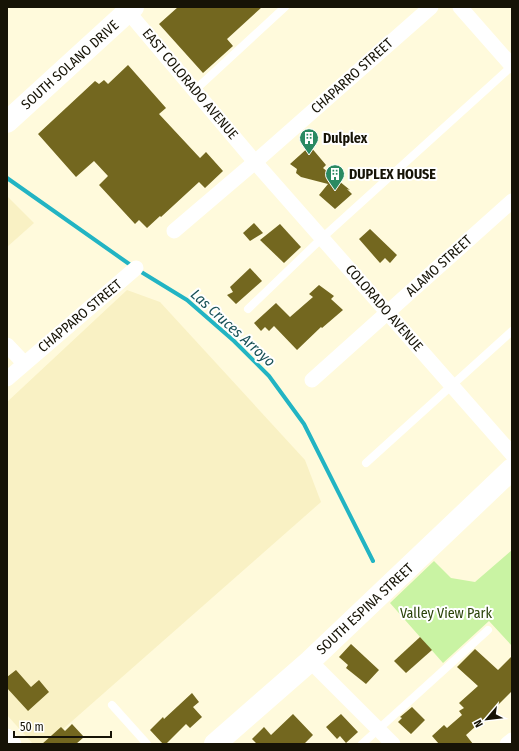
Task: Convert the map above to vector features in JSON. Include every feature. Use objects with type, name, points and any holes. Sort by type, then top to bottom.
[{"type":"street","name":"CHAPARRO STREET","points":[[174,231],[255,162],[431,7]]},
{"type":"street","points":[[460,7],[512,66]]},
{"type":"street","name":"EAST COLORADO AVENUE","points":[[128,8],[255,162]]},
{"type":"street","name":"SOUTH SOLANO DRIVE","points":[[7,122],[128,8]]},
{"type":"street","name":"COLORADO AVENUE","points":[[255,162],[512,454]]},
{"type":"street","name":"ALAMO STREET","points":[[312,380],[512,201]]},
{"type":"street","name":"CHAPPARO STREET","points":[[24,363],[136,268]]},
{"type":"street","points":[[7,345],[24,363],[7,380]]},
{"type":"street","name":"SOUTH ESPINA STREET","points":[[215,744],[310,661],[512,469]]},
{"type":"street","points":[[310,661],[393,744]]},
{"type":"street","points":[[7,736],[14,744]]},
{"type":"street","points":[[508,744],[512,740]]},
{"type":"lane","points":[[195,90],[285,7]]},
{"type":"lane","points":[[248,309],[322,238],[512,66]]},
{"type":"lane","points":[[366,463],[512,331]]},
{"type":"lane","points":[[362,744],[488,630]]},
{"type":"lane","points":[[112,705],[147,744]]},
{"type":"shaded area","points":[[7,196],[34,223],[7,247]]},
{"type":"shaded area","points":[[127,290],[160,302],[305,460],[321,502],[46,744],[33,744],[7,715],[7,402]]},
{"type":"green space","name":"Valley View Park","points":[[512,550],[512,646],[489,621],[443,663],[390,603],[434,561],[451,578],[475,582]]},
{"type":"building","points":[[178,7],[262,7],[227,39],[233,46],[203,73],[159,24]]},
{"type":"building","points":[[128,65],[166,108],[159,114],[200,158],[206,152],[223,171],[205,188],[199,182],[147,228],[139,220],[135,224],[99,185],[108,176],[94,161],[76,177],[38,134],[95,81],[99,84],[104,80],[108,84]]},
{"type":"building","points":[[310,146],[326,165],[323,168],[350,190],[347,189],[352,194],[335,209],[319,195],[328,184],[301,177],[296,173],[297,169],[290,164]]},
{"type":"building","points":[[254,223],[263,233],[250,241],[243,233]]},
{"type":"building","points":[[280,224],[301,247],[284,263],[260,240]]},
{"type":"building","points":[[370,229],[397,255],[390,263],[385,258],[380,263],[359,239]]},
{"type":"building","points":[[250,268],[262,281],[236,304],[227,295],[233,292],[230,287]]},
{"type":"building","points":[[319,285],[334,296],[331,299],[343,310],[322,328],[321,327],[297,350],[274,326],[269,331],[265,327],[261,331],[254,323],[276,303],[290,317],[313,297],[309,294]]},
{"type":"building","points":[[420,637],[432,650],[406,673],[394,661]]},
{"type":"building","points":[[351,644],[379,670],[366,684],[346,668],[348,665],[339,657]]},
{"type":"building","points":[[475,649],[498,670],[512,656],[512,691],[466,735],[473,744],[439,744],[432,736],[444,725],[447,728],[462,715],[459,711],[464,708],[459,703],[478,686],[457,667]]},
{"type":"building","points":[[16,670],[31,687],[39,680],[49,692],[28,711],[7,688],[7,677]]},
{"type":"building","points":[[192,693],[199,702],[193,707],[202,717],[190,728],[186,724],[166,744],[163,744],[150,730]]},
{"type":"building","points":[[412,707],[425,720],[411,734],[398,722],[402,718],[400,717]]},
{"type":"building","points":[[293,714],[313,735],[304,744],[257,744],[252,739],[264,727],[271,735]]},
{"type":"building","points":[[341,714],[358,732],[346,743],[340,736],[337,739],[326,727]]},
{"type":"building","points":[[72,724],[84,737],[76,744],[42,744],[61,727],[65,731]]},
{"type":"waterway","name":"Las Cruces Arroyo","points":[[7,178],[132,266]]},
{"type":"waterway","name":"Las Cruces Arroyo","points":[[138,270],[187,300],[234,341],[269,376],[304,424],[373,561]]},
{"type":"place","name":"Dulplex","points":[[309,155]]},
{"type":"place","name":"DUPLEX HOUSE","points":[[335,191]]}]
